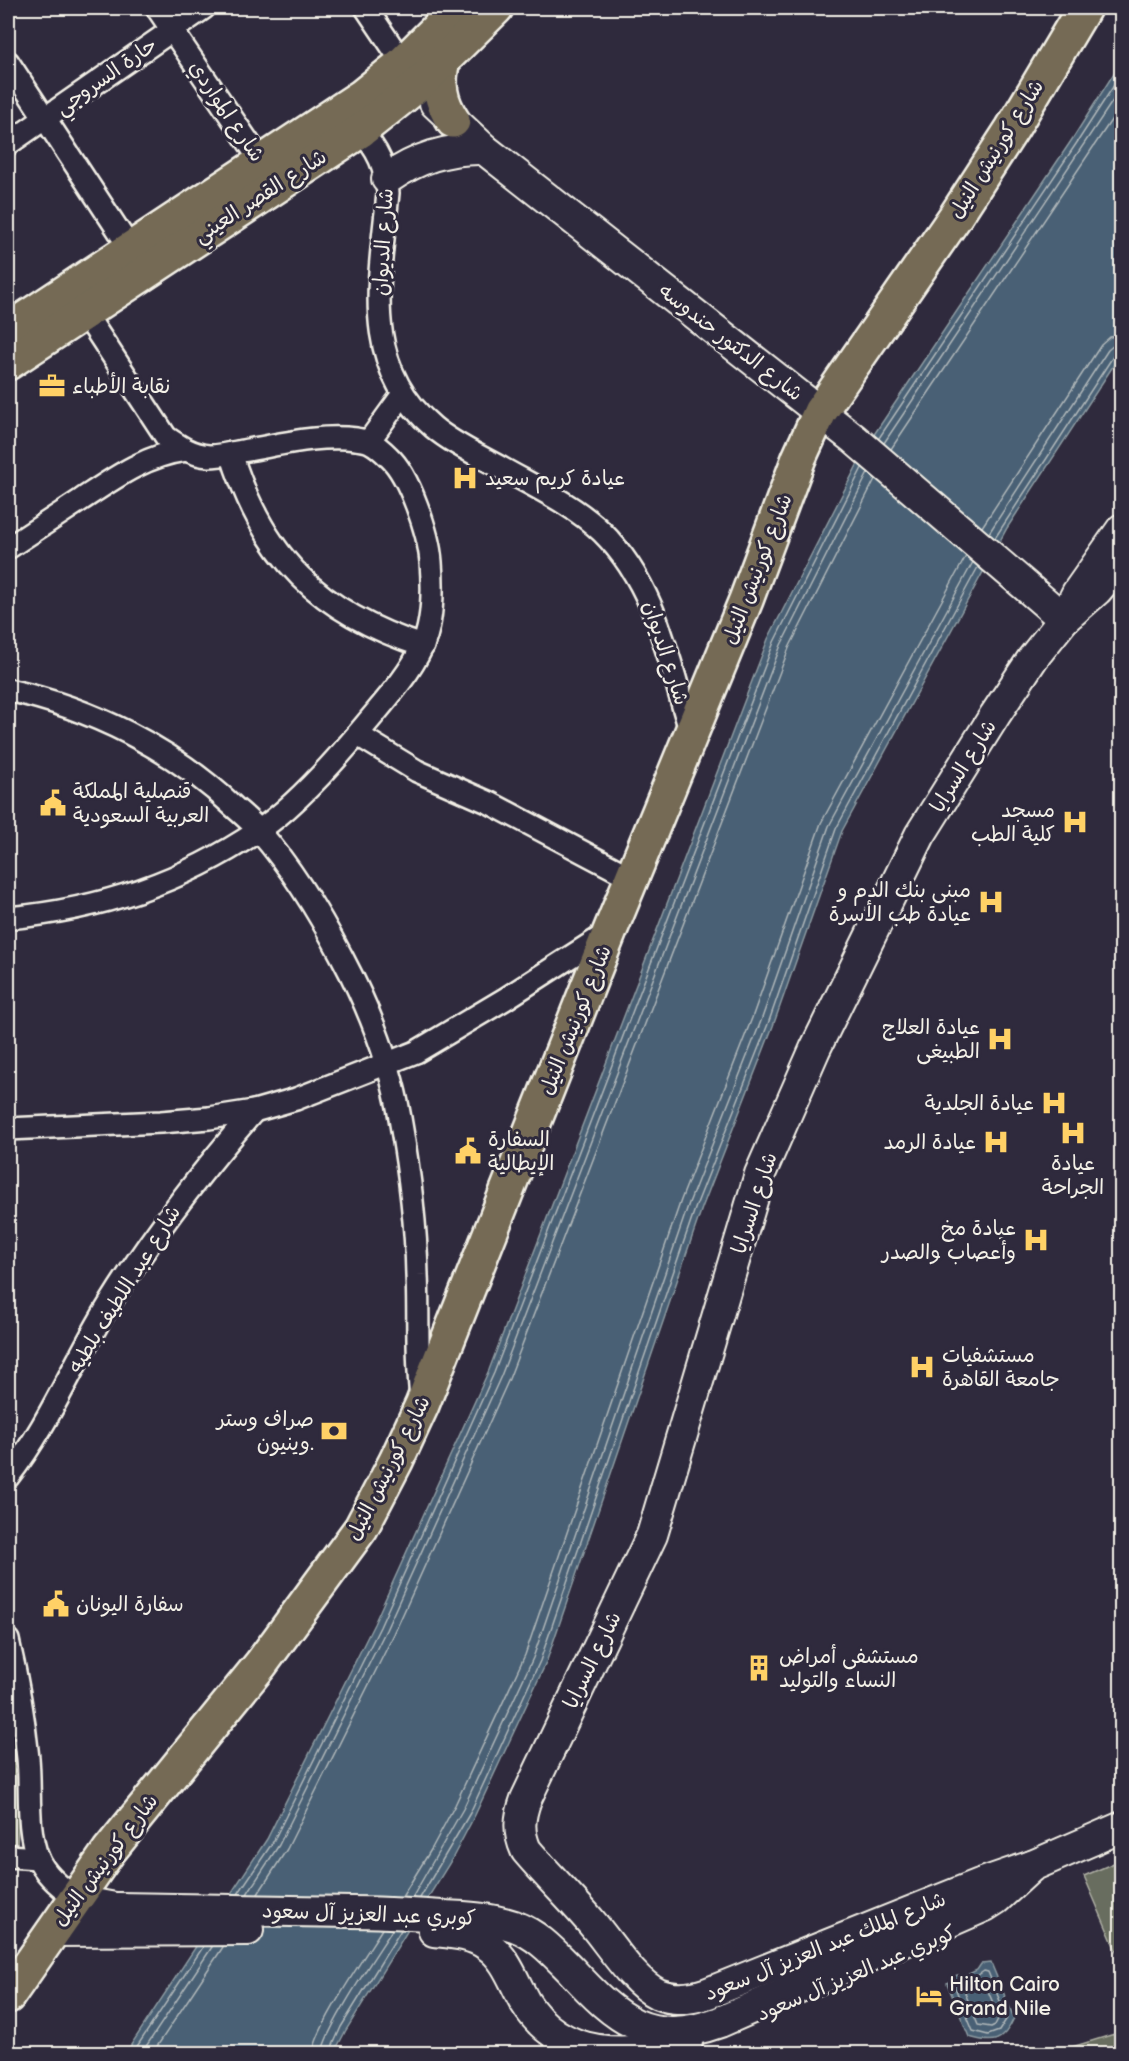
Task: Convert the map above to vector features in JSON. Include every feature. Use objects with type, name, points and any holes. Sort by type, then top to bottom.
[{"type":"highway","name":"شارع القصر العيني","points":[[9,326],[130,248],[269,173],[360,131],[411,74],[458,8]]},
{"type":"highway","name":"شارع القصر العيني","points":[[8,363],[84,312],[269,173],[362,96],[443,60],[496,8]]},
{"type":"highway","name":"شارع كورنيش النيل","points":[[8,1996],[75,1897],[152,1796],[261,1664],[361,1528],[422,1406],[610,931],[746,600],[799,458],[817,399],[955,217],[1012,129],[1084,8]]},
{"type":"highway","points":[[443,60],[439,76],[440,92],[444,107],[453,121]]},
{"type":"main road","name":"شارع الدكتور حندوسه","points":[[411,74],[453,121],[484,149],[817,399],[854,439],[1064,619]]},
{"type":"main road","points":[[387,179],[401,169],[432,155],[458,150],[484,149]]},
{"type":"main road","name":"شارع السرايا","points":[[521,1823],[526,1798],[652,1535],[760,1174],[814,1049],[920,836],[1020,677],[1064,619],[1077,593],[1122,529]]},
{"type":"main road","name":"شارع السرايا","points":[[1064,619],[1097,590],[1122,560]]},
{"type":"main road","name":"شارع الملك عبد العزيز آل سعود","points":[[521,1823],[520,1836],[526,1850],[591,1922],[638,1979],[657,1993],[676,1999],[693,1998],[708,1993],[980,1884],[1032,1866],[1122,1827]]},
{"type":"main road","name":"شارع الملك عبد العزيز آل سعود","points":[[985,1906],[1032,1866]]},
{"type":"main road","name":"كوبري عبد العزيز آل سعود","points":[[75,1897],[101,1906],[127,1920]]},
{"type":"main road","name":"كوبري عبد العزيز آل سعود","points":[[52,1931],[127,1920],[394,1929],[451,1925],[485,1918],[532,1934],[546,1943],[599,2001],[614,2013],[647,2029],[684,2032],[702,2029],[985,1906]]},
{"type":"main road","name":"كوبري عبد العزيز آل سعود","points":[[451,1925],[488,1945],[500,1956],[526,2005],[549,2029],[562,2039],[578,2046],[611,2053],[666,2047],[723,2030],[952,1934],[975,1917],[985,1906]]},
{"type":"main road","points":[[508,1970],[511,1962],[522,1950],[530,1945],[546,1943]]},
{"type":"main road","points":[[611,2053],[623,2047],[627,2042],[630,2036],[630,2022]]},
{"type":"street","name":"شارع المواردي","points":[[157,8],[269,173]]},
{"type":"street","name":"حارة السروجي","points":[[8,144],[204,8]]},
{"type":"street","points":[[366,8],[411,74]]},
{"type":"street","points":[[8,62],[130,248]]},
{"type":"street","name":"شارع الديوان","points":[[360,131],[378,153],[387,179],[387,200],[378,279],[382,344],[390,370],[403,394],[417,412],[444,435],[575,509],[602,532],[626,559],[645,590],[659,623],[692,733]]},
{"type":"street","points":[[8,918],[44,915],[96,904],[146,889],[195,867],[259,830],[319,777],[357,735],[401,680],[423,646],[430,615],[433,583],[430,551],[422,520],[410,490],[391,459],[369,441],[346,438],[319,439],[208,456],[186,450],[166,437],[84,312]]},
{"type":"street","points":[[369,441],[403,394]]},
{"type":"street","points":[[8,549],[117,476],[142,462],[165,453],[186,450]]},
{"type":"street","points":[[231,453],[242,487],[257,520],[276,550],[300,577],[326,600],[356,620],[389,635],[423,646]]},
{"type":"street","points":[[8,690],[81,712],[131,734],[177,761],[220,794],[259,830],[293,875],[334,942],[355,981],[389,1064],[400,1116],[414,1222],[417,1275],[417,1362],[422,1406]]},
{"type":"street","points":[[357,735],[417,771],[490,803],[632,878]]},
{"type":"street","points":[[8,1129],[209,1118],[254,1111],[296,1099],[416,1052],[505,999],[610,931]]},
{"type":"street","name":"شارع عبد اللطيف بلطيه","points":[[8,1477],[41,1426],[106,1310],[139,1258],[181,1198],[254,1111]]},
{"type":"street","points":[[8,1640],[25,1736],[32,1829],[38,1858],[60,1887],[75,1897]]},
{"type":"street","points":[[8,1856],[38,1858]]},
{"type":"green space","points":[[8,1687],[18,1747],[17,1844],[8,1843]]},
{"type":"green space","points":[[1121,1860],[1121,1962],[1084,1876]]},
{"type":"green space","points":[[1121,2032],[1121,2053],[1074,2053],[1072,2047]]},
{"type":"water","points":[[1121,62],[1121,354],[1007,528],[842,831],[773,1026],[702,1208],[546,1663],[475,1815],[452,1859],[334,2053],[125,2054],[267,1839],[374,1624],[489,1370],[768,639],[869,442],[1073,138]]},
{"type":"water","points":[[991,1963],[1014,2018],[1001,2037],[985,2041],[969,2037],[947,1983],[957,1975],[965,1976],[977,1970],[981,1964]]},
{"type":"place","name":"نقابة الأطباء","points":[[52,386]]},
{"type":"place","name":"عيادة كريم سعيد","points":[[465,478]]},
{"type":"place","name":"قنصلية المملكة العربية السعودية","points":[[53,803]]},
{"type":"place","name":"مسجد كلية الطب","points":[[1075,822]]},
{"type":"place","name":"مبنى بنك الدم و عيادة طب الأسرة","points":[[991,902]]},
{"type":"place","name":"عيادة العلاج الطبيغى","points":[[1000,1039]]},
{"type":"place","name":"عيادة الجلدية","points":[[1054,1103]]},
{"type":"place","name":"عيادة الجراحة","points":[[1073,1133]]},
{"type":"place","name":"عيادة الرمد","points":[[996,1142]]},
{"type":"place","name":"السفارة الإيطالية","points":[[468,1151]]},
{"type":"place","name":"عيادة مخ وأعصاب والصدر","points":[[1036,1240]]},
{"type":"place","name":"مستشفيات جامعة القاهرة","points":[[922,1367]]},
{"type":"place","name":"صراف وستر وينيون.","points":[[334,1431]]},
{"type":"place","name":"سفارة اليونان","points":[[56,1604]]},
{"type":"place","name":"مستشفى أمراض النساء والتوليد","points":[[759,1668]]},
{"type":"place","name":"Hilton Cairo Grand Nile","points":[[929,1996]]}]
